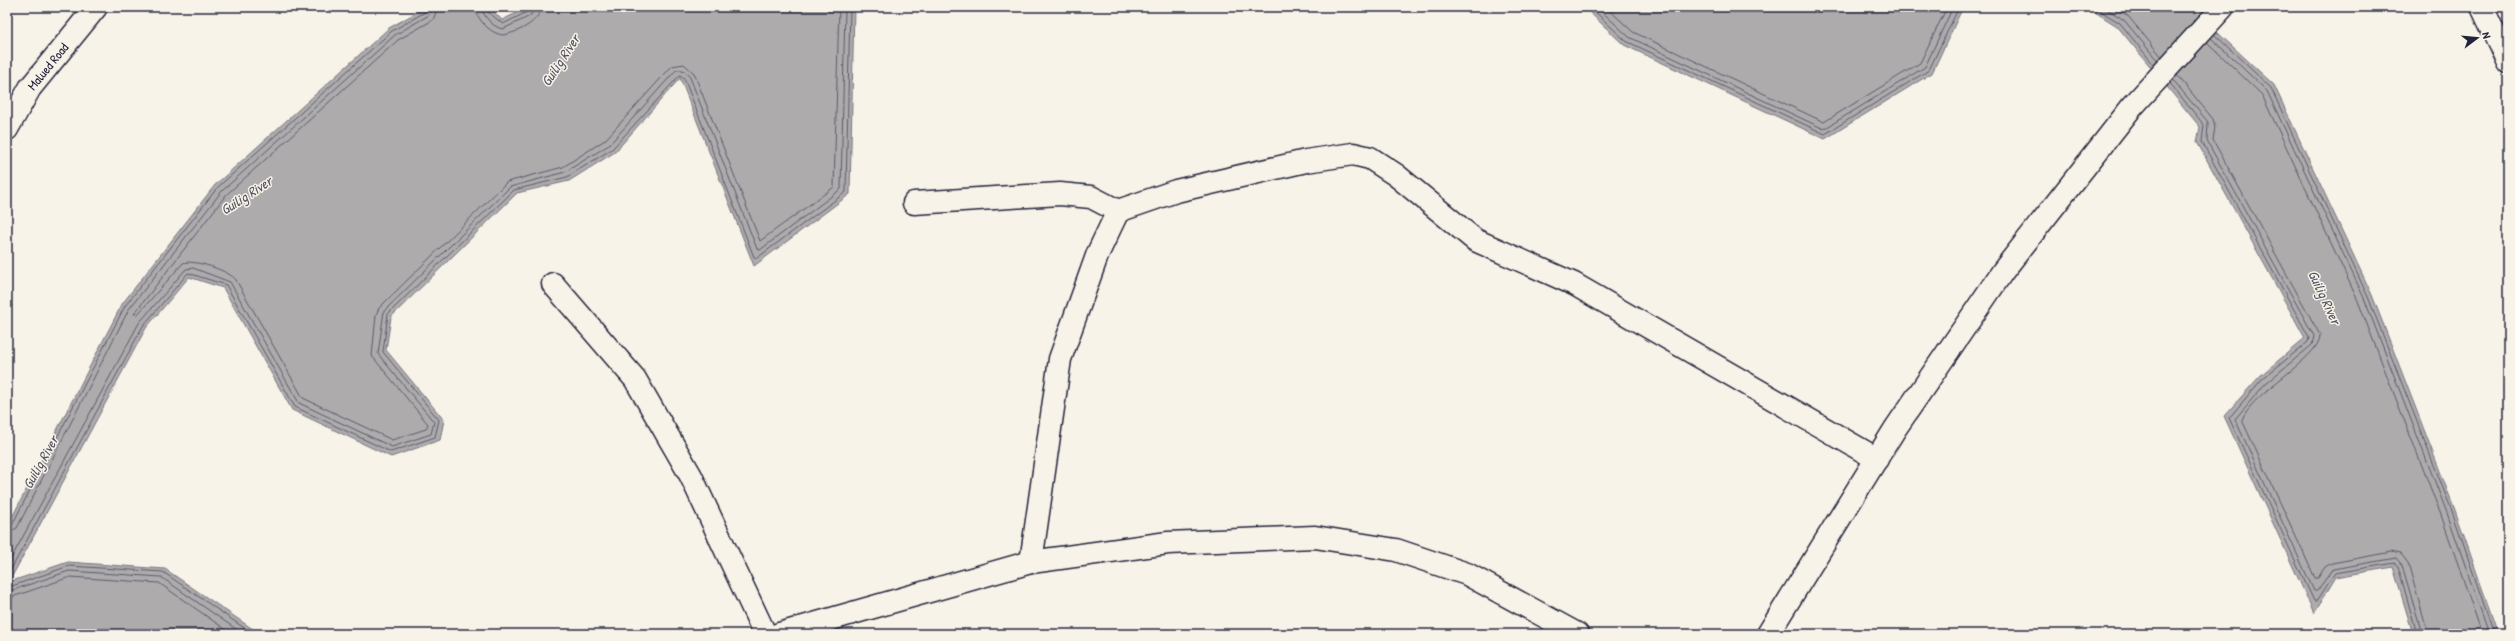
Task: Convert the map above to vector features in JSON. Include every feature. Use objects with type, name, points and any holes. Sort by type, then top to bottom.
[{"type":"street","name":"Malued Road","points":[[7,129],[30,88],[96,7]]},
{"type":"street","points":[[2482,7],[2508,62]]},
{"type":"street","points":[[1768,634],[1877,458],[2003,271],[2131,108],[2219,11]]},
{"type":"street","points":[[1031,562],[1060,359],[1098,253],[1118,211],[1176,191],[1306,161],[1353,154],[1370,158],[1396,175],[1475,240],[1574,284],[1877,458]]},
{"type":"street","points":[[914,203],[1060,194],[1091,197],[1118,211]]},
{"type":"street","points":[[553,284],[635,379],[691,476],[766,634]]},
{"type":"street","points":[[779,634],[1031,562],[1168,543],[1315,537],[1396,550],[1467,574],[1577,634]]},
{"type":"water","name":"Guilig River","points":[[426,7],[489,7],[502,20],[529,7],[854,7],[850,194],[754,266],[680,78],[615,152],[569,181],[517,193],[391,317],[386,350],[444,420],[440,440],[391,457],[292,410],[223,288],[189,277],[146,328],[9,582],[68,562],[165,569],[260,634],[7,634],[7,527],[122,304],[215,185],[389,28]]},
{"type":"water","points":[[1584,7],[1963,7],[1932,73],[1825,139],[1624,45]]},
{"type":"water","name":"Guilig River","points":[[2087,7],[2190,7],[2274,85],[2372,295],[2455,510],[2498,634],[2413,634],[2393,567],[2336,577],[2314,613],[2224,416],[2260,376],[2305,338],[2197,142],[2200,127],[2117,26]]}]
